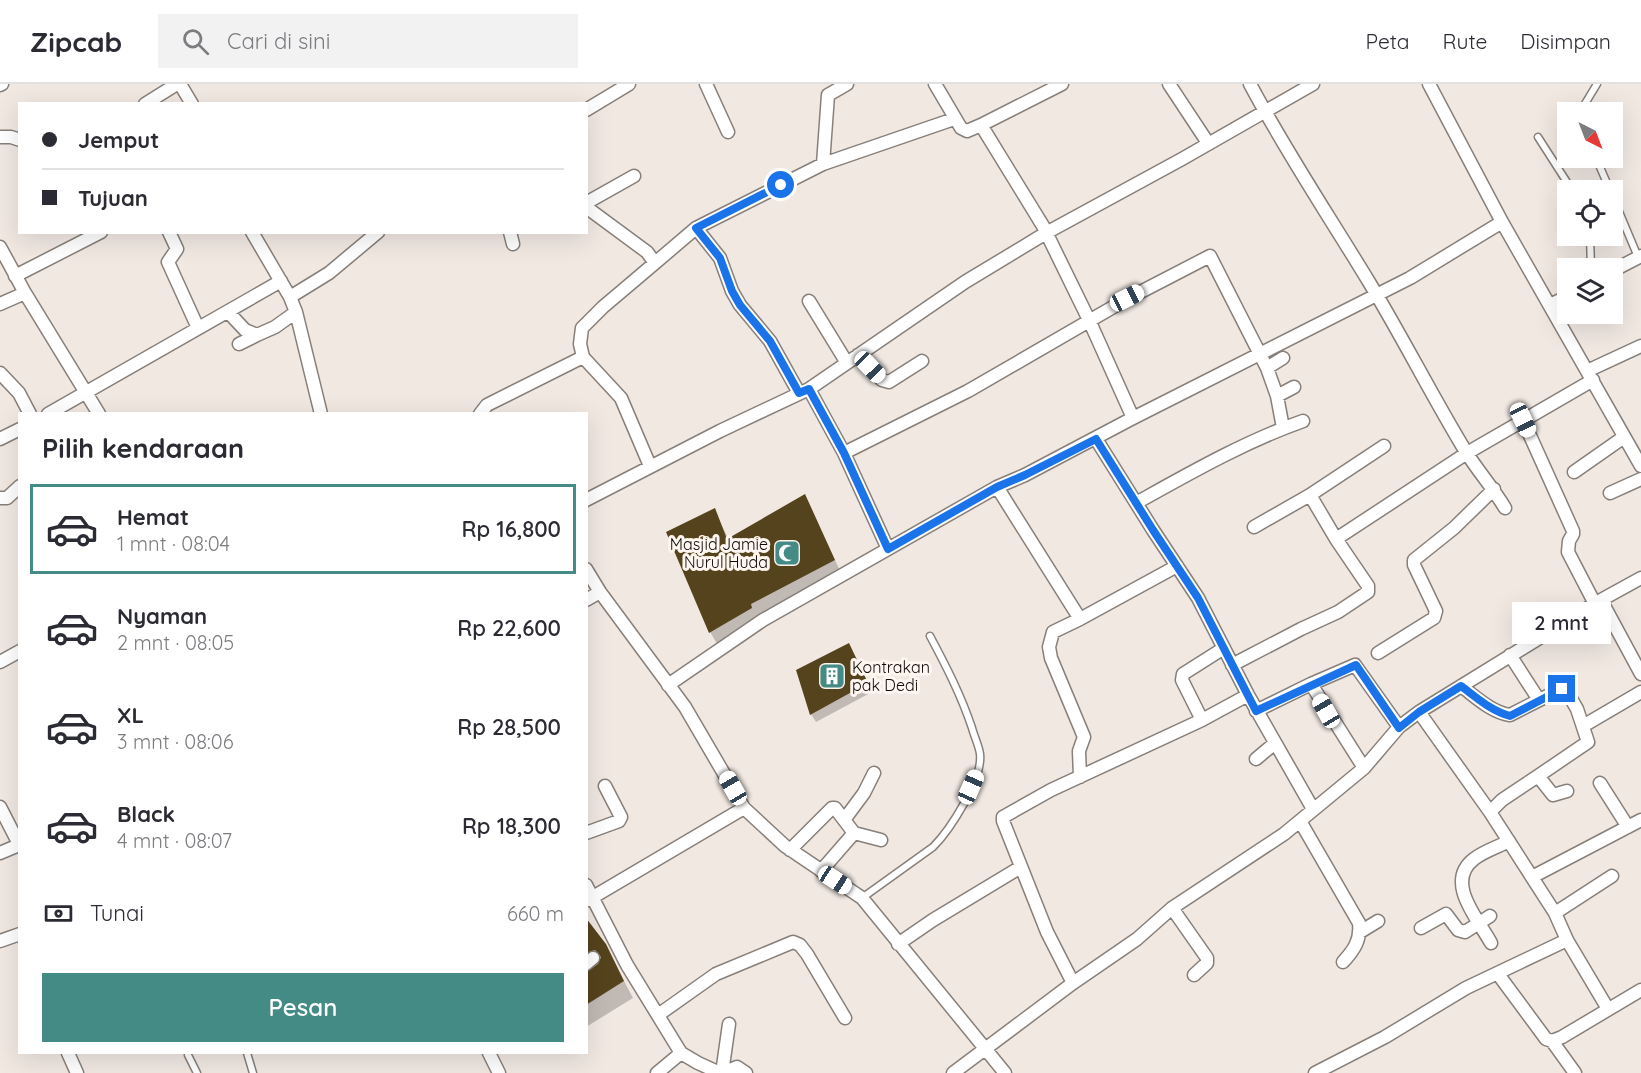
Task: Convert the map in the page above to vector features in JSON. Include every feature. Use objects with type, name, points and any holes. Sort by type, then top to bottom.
[{"type":"street","points":[[149,102],[178,84],[191,102]]},
{"type":"street","points":[[588,109],[629,84]]},
{"type":"street","points":[[706,84],[728,132]]},
{"type":"street","points":[[823,164],[828,95],[847,84]]},
{"type":"street","points":[[934,84],[954,119],[966,131],[1062,84]]},
{"type":"street","points":[[1169,84],[1208,143]]},
{"type":"street","points":[[1250,84],[1308,186],[1376,294],[1467,453],[1505,508]]},
{"type":"street","points":[[588,499],[804,391],[965,282],[1046,233],[1312,84]]},
{"type":"street","points":[[1429,84],[1502,222],[1639,459]]},
{"type":"street","points":[[650,466],[621,398],[583,357],[580,344],[582,328],[603,307],[696,228],[823,164],[954,119]]},
{"type":"street","points":[[981,125],[1046,233],[1089,320],[1133,418]]},
{"type":"street","points":[[0,137],[18,139]]},
{"type":"street","points":[[588,202],[634,176]]},
{"type":"street","points":[[588,208],[647,252],[655,263]]},
{"type":"street","points":[[668,685],[763,620],[997,487],[1025,475],[1410,278],[1502,222]]},
{"type":"street","points":[[696,228],[720,258],[732,291],[740,305],[770,341],[844,453],[888,549]]},
{"type":"street","points":[[15,276],[97,234]]},
{"type":"street","points":[[170,234],[177,249],[168,262],[198,328]]},
{"type":"street","points":[[253,234],[290,297],[296,312],[321,412]]},
{"type":"street","points":[[290,297],[329,273],[376,234]]},
{"type":"street","points":[[0,247],[25,293],[98,412]]},
{"type":"street","points":[[844,453],[968,391],[1089,320],[1210,256],[1267,368],[1283,428]]},
{"type":"street","points":[[1623,266],[1640,257]]},
{"type":"street","points":[[52,412],[281,281]]},
{"type":"street","points":[[0,304],[25,293]]},
{"type":"street","points":[[809,301],[847,363]]},
{"type":"street","points":[[1550,305],[1557,302]]},
{"type":"street","points":[[229,312],[245,330],[258,335]]},
{"type":"street","points":[[239,344],[275,327],[296,312]]},
{"type":"street","points":[[1336,539],[1467,453],[1641,346]]},
{"type":"street","points":[[858,355],[882,380],[889,382],[922,361]]},
{"type":"street","points":[[482,412],[487,405],[583,357]]},
{"type":"street","points":[[1267,368],[1283,358]]},
{"type":"street","points":[[0,373],[19,393],[29,412]]},
{"type":"street","points":[[1276,396],[1294,387]]},
{"type":"street","points":[[1523,420],[1573,531],[1574,534],[1567,545],[1568,552],[1641,674]]},
{"type":"street","points":[[1136,502],[1195,470],[1283,428],[1303,422]]},
{"type":"street","points":[[0,438],[18,430]]},
{"type":"street","points":[[1574,472],[1624,436]]},
{"type":"street","points":[[1096,439],[1198,598],[1256,711],[1313,809]]},
{"type":"street","points":[[1254,527],[1310,495],[1384,446]]},
{"type":"street","points":[[1610,493],[1641,479]]},
{"type":"street","points":[[997,487],[1080,619]]},
{"type":"street","points":[[0,498],[7,498],[18,488]]},
{"type":"street","points":[[1378,653],[1434,618],[1436,612],[1414,565],[1414,560],[1454,528],[1494,489]]},
{"type":"street","points":[[1232,665],[1301,628],[1338,612],[1368,594],[1368,586],[1310,495]]},
{"type":"street","points":[[1080,777],[1079,751],[1084,737],[1051,658],[1049,647],[1053,632],[1177,566]]},
{"type":"street","points":[[588,572],[698,727],[744,808],[790,850],[862,898],[1005,1073]]},
{"type":"street","points":[[953,1073],[1073,983],[1137,939],[1172,908],[1284,834],[1364,768],[1399,728],[1419,712],[1641,578]]},
{"type":"street","points":[[588,599],[600,592]]},
{"type":"street","points":[[1202,720],[1182,680],[1183,674],[1224,648]]},
{"type":"street","points":[[0,662],[18,652]]},
{"type":"street","points":[[1510,655],[1539,700]]},
{"type":"street","points":[[1256,711],[1356,665],[1399,728]]},
{"type":"street","points":[[1311,684],[1364,768]]},
{"type":"street","points":[[1461,686],[1484,704],[1506,715],[1513,715],[1565,689],[1577,709],[1588,739],[1586,744],[1502,800],[1490,812]]},
{"type":"street","points":[[1583,726],[1641,692]]},
{"type":"street","points":[[1073,983],[1047,933],[1020,867],[1003,817],[1080,777],[1202,720],[1248,695]]},
{"type":"street","points":[[1419,712],[1490,812],[1555,913],[1567,940],[1608,1009]]},
{"type":"street","points":[[1256,759],[1275,743]]},
{"type":"street","points":[[844,820],[864,793],[874,773]]},
{"type":"street","points":[[1538,776],[1553,795],[1567,791]]},
{"type":"street","points":[[1600,783],[1628,827]]},
{"type":"street","points":[[588,832],[621,818],[605,786]]},
{"type":"street","points":[[0,807],[16,825]]},
{"type":"street","points":[[744,808],[590,898],[627,965],[681,1053],[722,1073],[738,1067],[746,1073]]},
{"type":"street","points":[[790,850],[830,808],[835,808],[854,833],[880,840]]},
{"type":"street","points":[[1532,877],[1641,820]]},
{"type":"street","points":[[1300,821],[1359,923],[1360,932],[1355,949],[1343,962]]},
{"type":"street","points":[[821,871],[854,833]]},
{"type":"street","points":[[1491,943],[1485,919],[1463,894],[1462,876],[1475,858],[1509,841]]},
{"type":"street","points":[[0,853],[18,845]]},
{"type":"street","points":[[898,944],[1020,867]]},
{"type":"street","points":[[1555,913],[1612,876]]},
{"type":"street","points":[[1172,908],[1208,960],[1194,975]]},
{"type":"street","points":[[1421,928],[1446,914],[1461,932],[1485,919]]},
{"type":"street","points":[[1360,932],[1378,921]]},
{"type":"street","points":[[0,941],[18,935]]},
{"type":"street","points":[[1315,1073],[1385,1037],[1466,988],[1567,940]]},
{"type":"street","points":[[658,1015],[716,974],[793,942],[800,945],[807,954],[845,1018]]},
{"type":"street","points":[[1498,974],[1546,1039],[1552,1041],[1575,1073]]},
{"type":"street","points":[[1552,1041],[1563,1037],[1641,990]]},
{"type":"street","points":[[722,1073],[729,1024]]},
{"type":"street","points":[[657,1073],[681,1053]]},
{"type":"street","points":[[68,1054],[77,1073]]},
{"type":"street","points":[[492,1054],[499,1073]]},
{"type":"lane","points":[[1586,102],[1597,84]]},
{"type":"lane","points":[[1538,137],[1566,180]]},
{"type":"lane","points":[[1623,219],[1640,257]]},
{"type":"lane","points":[[862,898],[933,847],[943,837],[958,816],[978,770],[980,753],[960,695],[930,636]]},
{"type":"lane","points":[[247,1054],[253,1073]]},
{"type":"lane","points":[[188,1055],[197,1073]]},
{"type":"building","points":[[805,494],[835,560],[751,604],[752,608],[709,633],[666,532],[715,508],[727,539]]},
{"type":"building","name":"Kontrakan pak Dedi","points":[[849,643],[868,683],[810,715],[796,670]]},
{"type":"building","points":[[588,921],[606,944],[624,981],[588,1004],[588,971],[598,964],[601,957],[595,950],[588,952]]},
{"type":"place","name":"Masjid Jamie Nurul Huda","points":[[787,553]]},
{"type":"place","name":"Kontrakan pak Dedi","points":[[832,676]]},
{"type":"route","points":[[781,185],[696,228],[720,258],[732,291],[740,305],[770,341],[799,393],[809,389],[844,453],[888,549],[997,487],[1096,439],[1198,598],[1256,711],[1356,665],[1399,728],[1419,712],[1461,686],[1484,704],[1510,716],[1562,689]]}]
